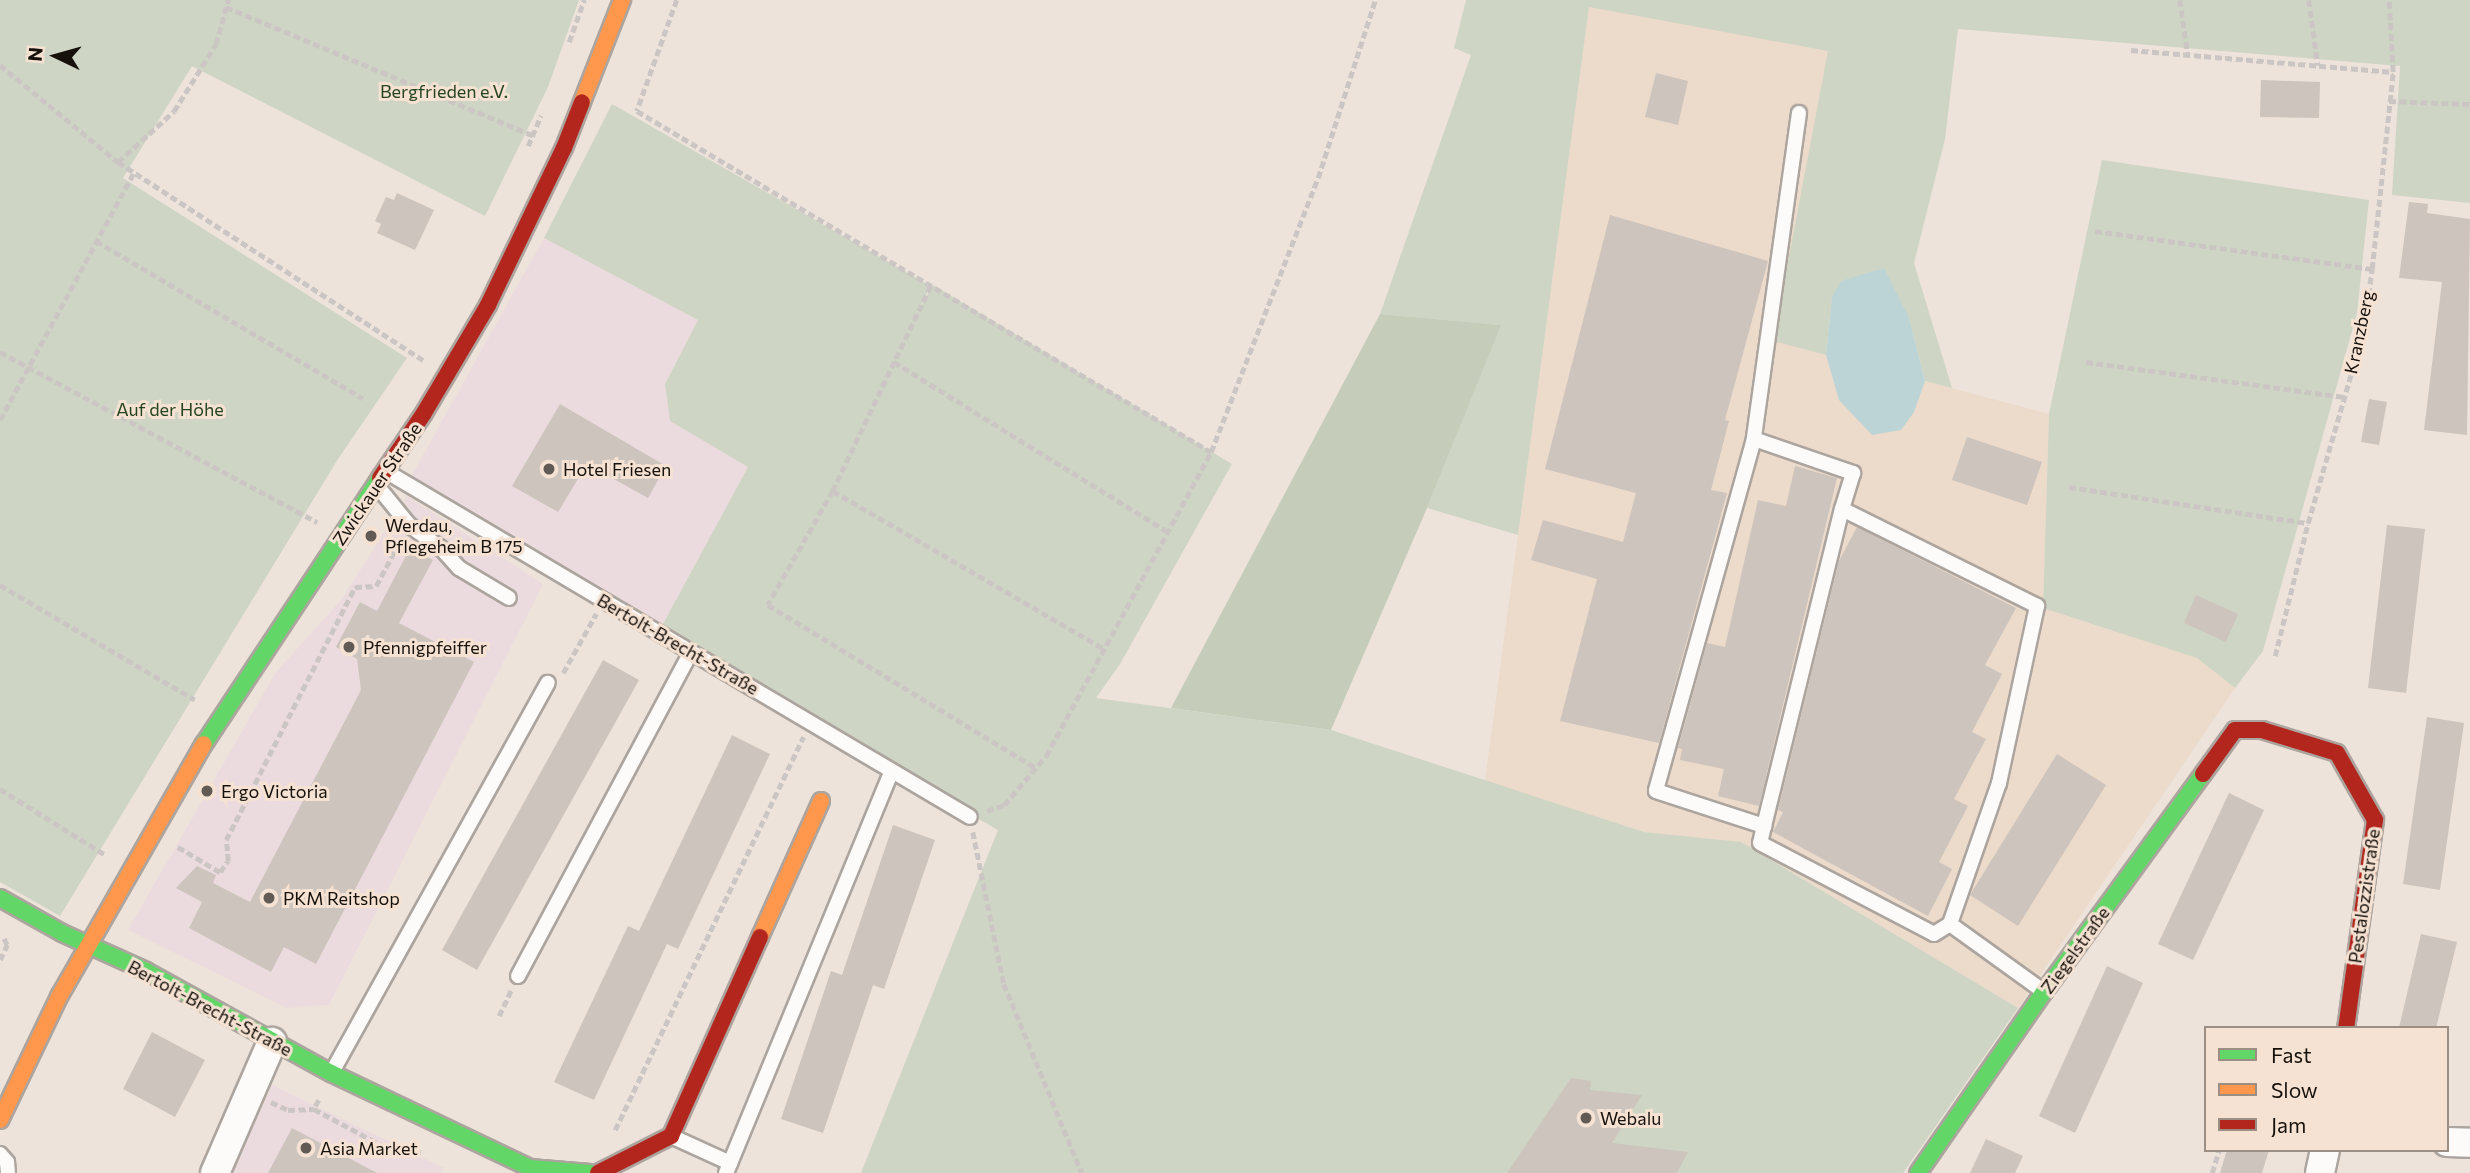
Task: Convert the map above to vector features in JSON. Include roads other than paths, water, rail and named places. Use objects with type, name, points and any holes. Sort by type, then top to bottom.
[{"type":"street","name":"Zwickauer Straße","points":[[0,1120],[87,944],[235,694],[382,479],[449,374],[488,305],[564,148],[621,0]]},
{"type":"street","name":"Ziegelstraße","points":[[1918,1173],[2044,992],[2235,730]]},
{"type":"street","name":"Pestalozzistraße","points":[[2235,730],[2262,730],[2337,754],[2375,820],[2346,1026]]},
{"type":"street","points":[[598,1173],[671,1136],[821,801]]},
{"type":"street","points":[[0,898],[87,944]]},
{"type":"street","name":"Bertolt-Brecht-Straße","points":[[87,944],[146,971],[331,1073],[530,1168],[590,1173]]},
{"type":"street","points":[[215,1173],[272,1042]]},
{"type":"street","points":[[2449,1142],[2470,1143]]},
{"type":"street","points":[[2320,1173],[2325,1152]]},
{"type":"lane","points":[[1764,826],[1656,791],[1754,439],[1799,113]]},
{"type":"lane","points":[[1754,439],[1853,473],[1842,509],[1760,842],[1934,934],[1950,924],[1999,783],[2037,606],[1842,509]]},
{"type":"lane","points":[[382,479],[409,525],[441,548],[459,568],[509,598]]},
{"type":"lane","name":"Bertolt-Brecht-Straße","points":[[382,479],[604,601],[970,817]]},
{"type":"lane","points":[[518,976],[691,652]]},
{"type":"lane","points":[[331,1073],[548,683]]},
{"type":"lane","points":[[671,1136],[728,1168],[891,772]]},
{"type":"lane","points":[[1950,924],[2044,992]]},
{"type":"lane","points":[[0,1154],[7,1162],[8,1173]]},
{"type":"water","points":[[1884,268],[1909,318],[1925,381],[1914,412],[1901,430],[1872,435],[1839,400],[1826,355],[1832,297],[1841,281]]},
{"type":"place","name":"Hotel Friesen","points":[[549,469]]},
{"type":"place","name":"Werdau, Pflegeheim B 175","points":[[371,536]]},
{"type":"place","name":"Pfennigpfeiffer","points":[[349,647]]},
{"type":"place","name":"Ergo Victoria","points":[[207,791]]},
{"type":"place","name":"PKM Reitshop","points":[[269,898]]},
{"type":"place","name":"Webalu","points":[[1586,1118]]},
{"type":"place","name":"Asia Market","points":[[306,1148]]},
{"type":"park label","name":"Bergfrieden e.V.","points":[[444,91]]},
{"type":"park label","name":"Auf der Höhe","points":[[170,409]]}]
